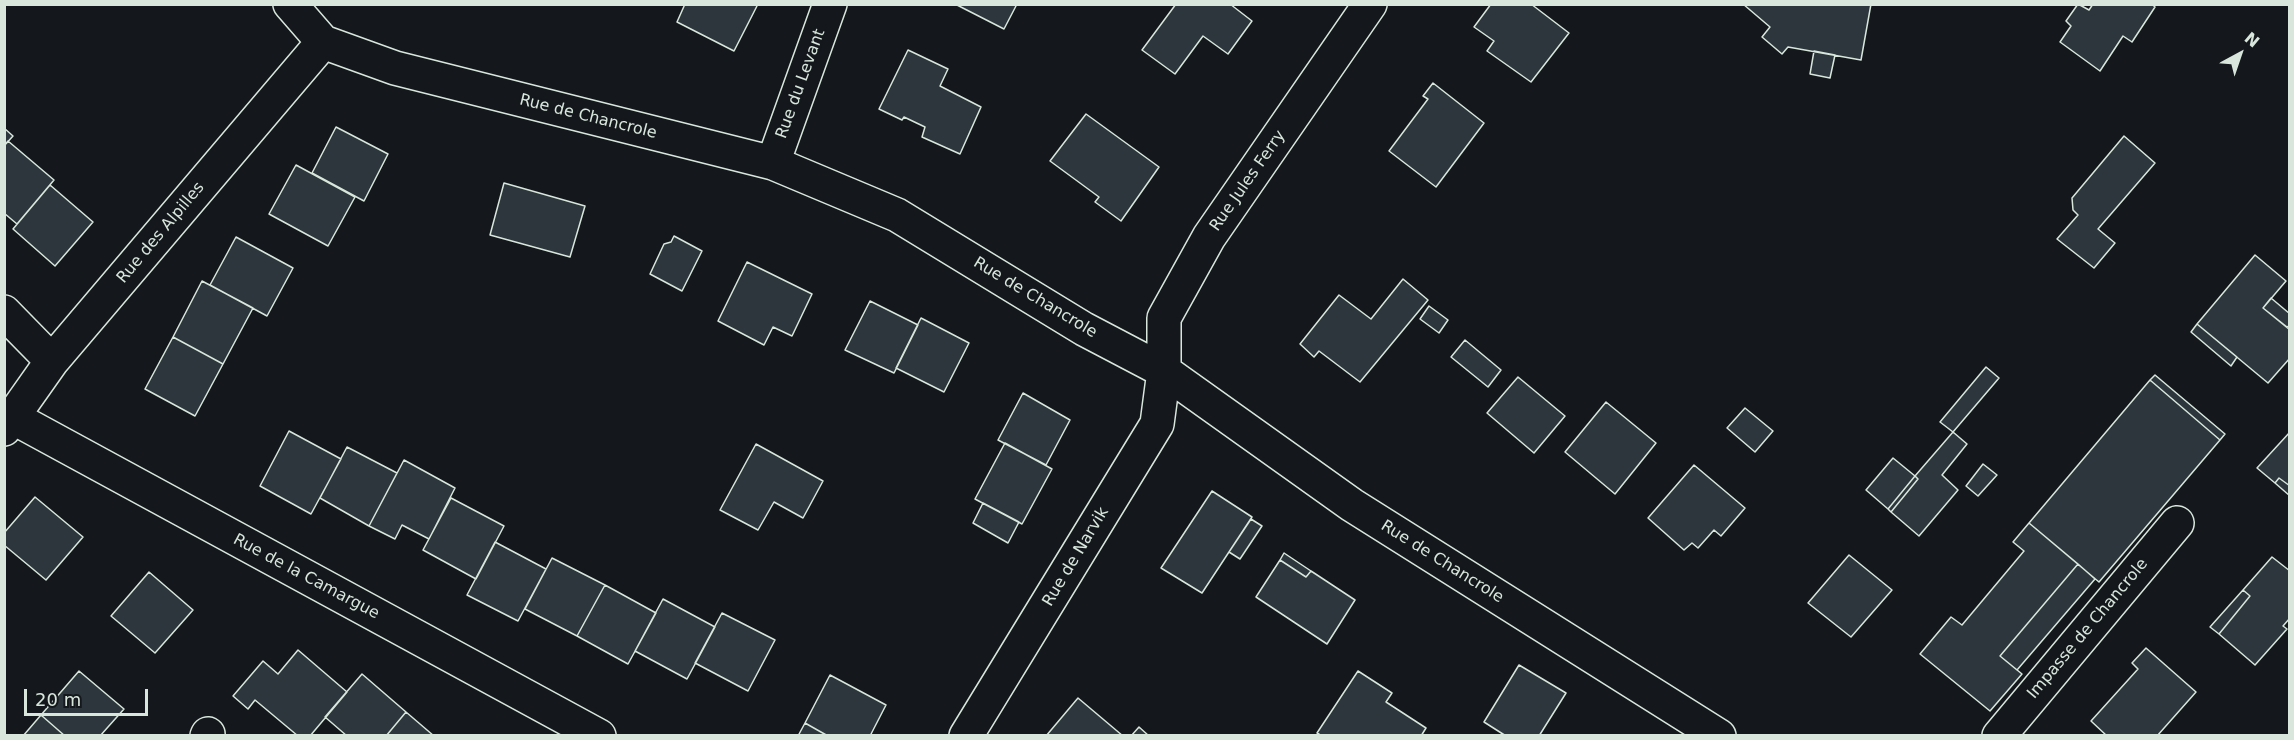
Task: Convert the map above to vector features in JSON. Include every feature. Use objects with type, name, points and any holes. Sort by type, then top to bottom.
[{"type":"street","name":"Rue de Chancrole","points":[[290,4],[323,42],[395,68],[773,163],[897,215],[1084,329],[1164,371],[1352,505],[1719,735]]},
{"type":"street","name":"Rue du Levant","points":[[773,163],[830,4]]},
{"type":"street","name":"Rue Jules Ferry","points":[[1164,371],[1164,318],[1209,237],[1370,4]]},
{"type":"street","name":"Rue des Alpilles","points":[[9,424],[52,361],[323,42]]},
{"type":"street","points":[[4,312],[52,361]]},
{"type":"street","name":"Rue de Narvik","points":[[966,735],[1157,424],[1164,371]]},
{"type":"street","name":"Rue de la Camargue","points":[[9,424],[599,735]]},
{"type":"street","name":"Impasse de Chancrole","points":[[1999,735],[2177,523]]},
{"type":"building","points":[[685,4],[758,4],[734,51],[677,22]]},
{"type":"building","points":[[955,4],[1017,4],[1004,29]]},
{"type":"building","points":[[1176,4],[1230,4],[1252,21],[1228,54],[1203,36],[1175,74],[1142,50]]},
{"type":"building","points":[[1491,4],[1531,4],[1569,33],[1531,82],[1487,51],[1494,41],[1474,27]]},
{"type":"building","points":[[1743,4],[1871,4],[1861,60],[1788,47],[1782,54],[1762,37],[1770,27]]},
{"type":"building","points":[[2078,4],[2089,10],[2093,4],[2152,4],[2155,7],[2132,42],[2123,36],[2100,71],[2060,42],[2071,26],[2066,21]]},
{"type":"building","points":[[908,50],[948,69],[940,86],[981,107],[960,154],[922,137],[925,127],[904,117],[902,120],[879,109]]},
{"type":"building","points":[[1814,51],[1835,55],[1830,78],[1810,74]]},
{"type":"building","points":[[1433,83],[1484,123],[1436,187],[1389,151],[1428,99],[1423,96]]},
{"type":"building","points":[[1086,114],[1159,167],[1121,221],[1095,202],[1099,197],[1050,161]]},
{"type":"building","points":[[336,127],[388,154],[364,201],[312,173]]},
{"type":"building","points":[[4,128],[13,136],[4,146]]},
{"type":"building","points":[[2124,136],[2155,163],[2098,229],[2115,243],[2094,268],[2057,239],[2078,215],[2073,210],[2072,198]]},
{"type":"building","points":[[8,141],[54,180],[17,224],[4,213],[4,146]]},
{"type":"building","points":[[296,165],[355,197],[328,246],[269,214]]},
{"type":"building","points":[[504,183],[585,206],[570,257],[490,235]]},
{"type":"building","points":[[50,185],[93,222],[55,266],[13,229]]},
{"type":"building","points":[[674,236],[702,251],[682,291],[650,274],[664,244],[671,242]]},
{"type":"building","points":[[236,237],[293,268],[267,316],[210,285]]},
{"type":"building","points":[[2255,255],[2286,281],[2263,308],[2290,330],[2290,358],[2268,383],[2197,324]]},
{"type":"building","points":[[747,262],[812,294],[792,336],[773,327],[764,345],[718,321]]},
{"type":"building","points":[[1403,279],[1428,300],[1360,382],[1319,351],[1314,357],[1300,344],[1339,295],[1371,319]]},
{"type":"building","points":[[202,281],[253,308],[223,364],[173,337]]},
{"type":"building","points":[[2271,298],[2290,314],[2290,325],[2287,327],[2263,308]]},
{"type":"building","points":[[870,301],[918,325],[894,373],[845,350]]},
{"type":"building","points":[[1429,306],[1448,320],[1439,333],[1420,319]]},
{"type":"building","points":[[921,318],[969,343],[944,392],[896,368]]},
{"type":"building","points":[[2197,324],[2237,357],[2231,366],[2191,332]]},
{"type":"building","points":[[173,337],[223,364],[195,416],[145,389]]},
{"type":"building","points":[[1465,340],[1501,370],[1488,387],[1451,357]]},
{"type":"building","points":[[1986,367],[1999,378],[1953,432],[1940,422]]},
{"type":"building","points":[[2155,375],[2225,434],[2220,440],[2150,380]]},
{"type":"building","points":[[1518,377],[1565,416],[1534,453],[1487,413]]},
{"type":"building","points":[[2150,380],[2220,440],[2099,582],[2029,523]]},
{"type":"building","points":[[1023,393],[1070,420],[1046,465],[998,440]]},
{"type":"building","points":[[1606,402],[1656,443],[1615,494],[1565,452]]},
{"type":"building","points":[[1745,408],[1773,431],[1755,452],[1727,428]]},
{"type":"building","points":[[289,431],[341,459],[311,514],[260,486]]},
{"type":"building","points":[[1953,432],[1967,444],[1942,475],[1958,490],[1919,536],[1891,512],[1918,479],[1915,476]]},
{"type":"building","points":[[2290,432],[2290,486],[2279,478],[2275,483],[2257,468]]},
{"type":"building","points":[[1005,443],[1052,469],[1022,524],[975,499]]},
{"type":"building","points":[[756,444],[823,481],[803,518],[774,502],[758,530],[720,510]]},
{"type":"building","points":[[347,447],[397,473],[369,526],[320,498]]},
{"type":"building","points":[[1893,458],[1915,476],[1888,509],[1866,490]]},
{"type":"building","points":[[404,460],[455,488],[429,539],[402,525],[395,539],[369,526]]},
{"type":"building","points":[[1983,464],[1997,475],[1978,496],[1966,486]]},
{"type":"building","points":[[1694,465],[1745,508],[1721,536],[1714,530],[1698,548],[1692,543],[1684,550],[1648,518]]},
{"type":"building","points":[[1915,476],[1918,479],[1891,512],[1888,509]]},
{"type":"building","points":[[2279,478],[2290,486],[2290,496],[2275,483]]},
{"type":"building","points":[[1212,491],[1252,517],[1202,593],[1161,568]]},
{"type":"building","points":[[35,497],[83,537],[46,580],[4,545],[4,533]]},
{"type":"building","points":[[451,498],[504,526],[476,579],[423,550]]},
{"type":"building","points":[[983,503],[1019,522],[1008,543],[973,523]]},
{"type":"building","points":[[1251,519],[1262,526],[1240,559],[1229,552]]},
{"type":"building","points":[[2029,523],[2078,564],[2000,656],[2022,674],[1990,711],[1920,654],[1951,617],[1962,625],[2024,551],[2013,542]]},
{"type":"building","points":[[495,542],[546,569],[518,621],[467,595]]},
{"type":"building","points":[[1284,553],[1311,571],[1306,577],[1280,560]]},
{"type":"building","points":[[1849,555],[1892,590],[1851,637],[1808,603]]},
{"type":"building","points":[[2272,557],[2290,571],[2290,618],[2283,626],[2287,629],[2255,665],[2219,634],[2250,596],[2243,590]]},
{"type":"building","points":[[552,558],[605,585],[577,636],[525,609]]},
{"type":"building","points":[[1280,560],[1306,577],[1311,571],[1355,600],[1327,644],[1256,597]]},
{"type":"building","points":[[2078,564],[2095,579],[2017,670],[2000,656]]},
{"type":"building","points":[[149,572],[193,610],[155,653],[111,616]]},
{"type":"building","points":[[605,585],[656,613],[628,664],[577,636]]},
{"type":"building","points":[[2243,590],[2250,596],[2219,634],[2210,627]]},
{"type":"building","points":[[663,599],[715,627],[687,679],[635,651]]},
{"type":"building","points":[[722,613],[775,640],[748,691],[695,663]]},
{"type":"building","points":[[2146,648],[2196,692],[2157,736],[2107,736],[2091,721],[2138,669],[2132,663]]},
{"type":"building","points":[[298,650],[347,692],[310,736],[298,736],[255,700],[248,709],[233,696],[263,661],[278,674]]},
{"type":"building","points":[[1519,665],[1566,693],[1539,736],[1506,736],[1484,722]]},
{"type":"building","points":[[79,671],[124,709],[100,736],[65,736],[41,715]]},
{"type":"building","points":[[1358,671],[1392,693],[1386,702],[1426,728],[1421,736],[1322,736],[1317,733]]},
{"type":"building","points":[[362,674],[406,712],[386,736],[347,736],[325,717]]},
{"type":"building","points":[[830,675],[886,705],[870,736],[828,736],[805,723]]},
{"type":"building","points":[[1078,698],[1123,736],[1046,736]]},
{"type":"building","points":[[406,712],[434,736],[386,736]]},
{"type":"building","points":[[41,715],[65,736],[23,736]]},
{"type":"building","points":[[805,723],[828,736],[798,736]]},
{"type":"building","points":[[1139,727],[1149,736],[1131,736]]}]
